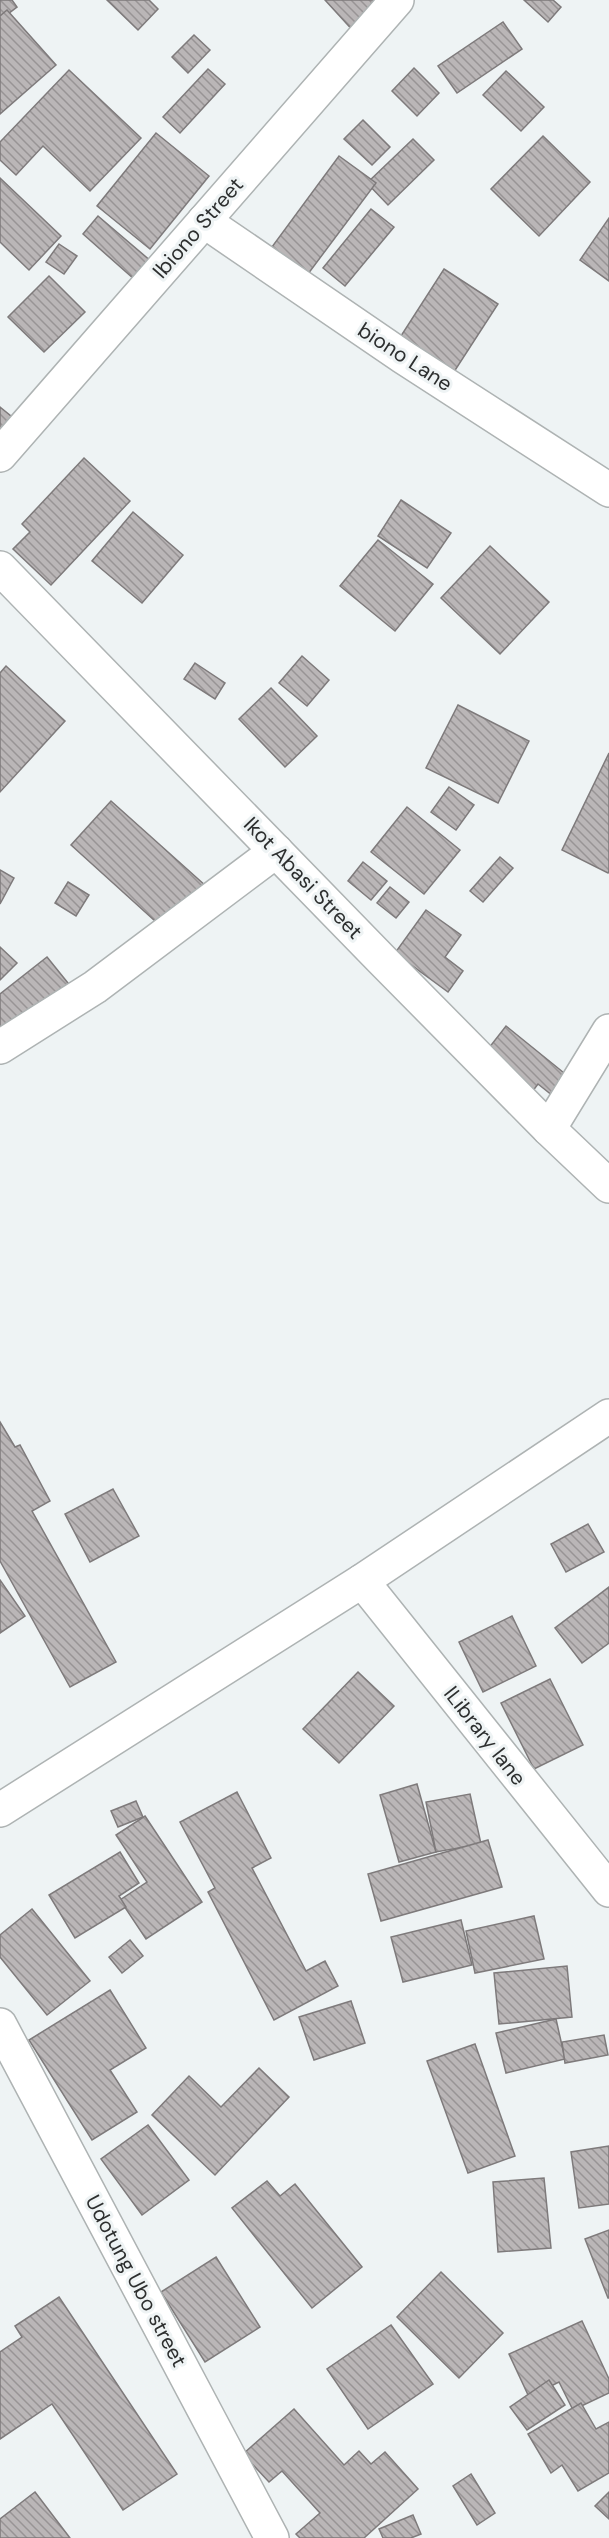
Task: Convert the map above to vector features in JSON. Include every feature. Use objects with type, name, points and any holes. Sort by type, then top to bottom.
[{"type":"street","name":"Ibiono Street","points":[[0,456],[397,0]]},
{"type":"street","name":"biono Lane","points":[[204,221],[403,357],[609,490]]},
{"type":"street","name":"Ikot Abasi Street","points":[[0,568],[549,1129],[609,1186]]},
{"type":"street","points":[[0,1047],[95,987],[276,851]]},
{"type":"street","points":[[549,1129],[609,1031]]},
{"type":"street","points":[[0,1810],[362,1581],[609,1416]]},
{"type":"street","name":"lLibrary lane","points":[[362,1581],[609,1890]]},
{"type":"street","name":"Udotung Ubo street","points":[[0,2025],[272,2538]]},
{"type":"building","points":[[0,0],[12,0],[17,7],[0,20]]},
{"type":"building","points":[[107,0],[149,0],[158,9],[138,30]]},
{"type":"building","points":[[325,0],[373,0],[382,10],[356,34]]},
{"type":"building","points":[[524,0],[553,0],[561,7],[548,22]]},
{"type":"building","points":[[7,10],[56,65],[0,114],[0,16]]},
{"type":"building","points":[[503,22],[522,49],[457,93],[438,66]]},
{"type":"building","points":[[194,35],[210,50],[188,73],[172,57]]},
{"type":"building","points":[[414,68],[439,93],[417,116],[392,91]]},
{"type":"building","points":[[208,69],[225,84],[180,133],[163,117]]},
{"type":"building","points":[[69,70],[141,138],[90,191],[43,146],[16,175],[0,160],[0,142]]},
{"type":"building","points":[[506,71],[544,107],[521,131],[483,95]]},
{"type":"building","points":[[363,120],[390,147],[372,165],[344,139]]},
{"type":"building","points":[[156,133],[209,176],[150,249],[97,206]]},
{"type":"building","points":[[543,136],[590,182],[539,236],[491,189]]},
{"type":"building","points":[[413,139],[434,160],[388,205],[367,183]]},
{"type":"building","points":[[339,156],[376,183],[302,282],[266,255]]},
{"type":"building","points":[[0,178],[61,236],[29,270],[0,242]]},
{"type":"building","points":[[371,209],[394,227],[345,286],[323,268]]},
{"type":"building","points":[[98,216],[159,268],[143,287],[83,234]]},
{"type":"building","points":[[609,218],[609,281],[580,260]]},
{"type":"building","points":[[59,244],[77,256],[64,274],[46,262]]},
{"type":"building","points":[[444,269],[498,304],[452,375],[399,339]]},
{"type":"building","points":[[49,276],[85,312],[44,352],[8,317]]},
{"type":"building","points":[[0,407],[16,420],[0,438]]},
{"type":"building","points":[[84,458],[130,501],[51,585],[13,549],[30,532],[22,524]]},
{"type":"building","points":[[401,500],[451,533],[427,568],[378,536]]},
{"type":"building","points":[[133,512],[183,555],[142,603],[92,561]]},
{"type":"building","points":[[378,540],[433,584],[395,631],[340,586]]},
{"type":"building","points":[[490,546],[549,602],[500,654],[441,598]]},
{"type":"building","points":[[302,656],[329,680],[307,706],[279,683]]},
{"type":"building","points":[[195,663],[225,683],[215,699],[184,679]]},
{"type":"building","points":[[6,666],[65,721],[0,792],[0,673]]},
{"type":"building","points":[[271,688],[317,736],[285,767],[239,719]]},
{"type":"building","points":[[458,705],[529,741],[498,803],[426,768]]},
{"type":"building","points":[[609,753],[609,871],[608,873],[562,850]]},
{"type":"building","points":[[449,787],[474,805],[456,830],[431,812]]},
{"type":"building","points":[[111,801],[216,895],[176,940],[71,845]]},
{"type":"building","points":[[407,807],[460,850],[424,894],[371,852]]},
{"type":"building","points":[[500,857],[513,868],[483,902],[470,891]]},
{"type":"building","points":[[363,862],[387,881],[371,900],[348,881]]},
{"type":"building","points":[[0,870],[14,878],[0,904]]},
{"type":"building","points":[[68,882],[89,895],[76,916],[55,903]]},
{"type":"building","points":[[390,887],[409,902],[396,918],[377,903]]},
{"type":"building","points":[[426,910],[461,935],[445,957],[463,971],[448,992],[395,953]]},
{"type":"building","points":[[0,947],[17,963],[0,980]]},
{"type":"building","points":[[47,957],[80,998],[0,1061],[0,994]]},
{"type":"building","points":[[506,1026],[574,1081],[558,1100],[538,1084],[529,1096],[481,1058]]},
{"type":"building","points":[[0,1422],[15,1447],[20,1445],[50,1501],[32,1511],[116,1662],[70,1687],[0,1561]]},
{"type":"building","points":[[113,1489],[139,1536],[90,1562],[65,1514]]},
{"type":"building","points":[[588,1524],[604,1552],[566,1572],[551,1544]]},
{"type":"building","points":[[0,1580],[25,1616],[0,1633]]},
{"type":"building","points":[[609,1587],[609,1643],[582,1663],[555,1628]]},
{"type":"building","points":[[512,1616],[536,1666],[483,1692],[459,1642]]},
{"type":"building","points":[[358,1672],[394,1706],[339,1763],[303,1729]]},
{"type":"building","points":[[550,1679],[583,1745],[534,1769],[501,1703]]},
{"type":"building","points":[[417,1784],[436,1852],[399,1862],[380,1795]]},
{"type":"building","points":[[237,1792],[271,1858],[252,1868],[306,1971],[325,1961],[338,1986],[274,2020],[208,1892],[215,1888],[180,1822]]},
{"type":"building","points":[[470,1794],[481,1844],[436,1852],[426,1802]]},
{"type":"building","points":[[136,1801],[143,1817],[118,1827],[111,1811]]},
{"type":"building","points":[[145,1816],[202,1902],[146,1939],[120,1900],[147,1882],[116,1835]]},
{"type":"building","points":[[488,1840],[502,1887],[381,1921],[368,1874]]},
{"type":"building","points":[[120,1852],[139,1883],[119,1896],[126,1907],[75,1938],[49,1895]]},
{"type":"building","points":[[32,1909],[90,1981],[47,2015],[0,1957],[0,1935]]},
{"type":"building","points":[[534,1916],[544,1959],[475,1973],[466,1931]]},
{"type":"building","points":[[461,1920],[472,1965],[403,1982],[391,1937]]},
{"type":"building","points":[[130,1940],[143,1956],[122,1973],[109,1957]]},
{"type":"building","points":[[567,1966],[572,2017],[499,2024],[494,1973]]},
{"type":"building","points":[[110,1990],[146,2048],[110,2070],[137,2112],[92,2140],[29,2040]]},
{"type":"building","points":[[351,2001],[365,2043],[314,2060],[299,2017]]},
{"type":"building","points":[[556,2019],[565,2059],[506,2073],[496,2033]]},
{"type":"building","points":[[604,2035],[608,2055],[565,2063],[562,2042]]},
{"type":"building","points":[[475,2044],[515,2156],[468,2173],[427,2061]]},
{"type":"building","points":[[259,2068],[289,2097],[215,2175],[152,2115],[189,2076],[221,2107]]},
{"type":"building","points":[[148,2125],[189,2180],[142,2215],[101,2159]]},
{"type":"building","points":[[609,2146],[609,2204],[579,2208],[571,2152]]},
{"type":"building","points":[[544,2178],[551,2248],[498,2252],[493,2182]]},
{"type":"building","points":[[267,2181],[280,2196],[295,2184],[362,2267],[312,2308],[232,2208]]},
{"type":"building","points":[[609,2230],[609,2298],[608,2298],[585,2239]]},
{"type":"building","points":[[216,2257],[260,2327],[205,2362],[161,2292]]},
{"type":"building","points":[[441,2272],[503,2333],[459,2378],[397,2317]]},
{"type":"building","points":[[59,2297],[177,2474],[123,2510],[52,2404],[0,2439],[0,2352],[22,2337],[15,2326]]},
{"type":"building","points":[[582,2321],[609,2379],[609,2393],[573,2410],[559,2382],[529,2397],[509,2354]]},
{"type":"building","points":[[391,2325],[433,2384],[368,2429],[327,2369]]},
{"type":"building","points":[[549,2380],[565,2405],[527,2430],[510,2407]]},
{"type":"building","points":[[581,2403],[596,2429],[609,2422],[609,2473],[578,2491],[562,2465],[551,2473],[528,2434]]},
{"type":"building","points":[[294,2409],[344,2465],[359,2451],[371,2464],[385,2452],[418,2489],[364,2538],[300,2538],[296,2534],[320,2513],[282,2471],[269,2482],[243,2454]]},
{"type":"building","points":[[471,2474],[495,2513],[477,2525],[453,2486]]},
{"type":"building","points":[[35,2492],[70,2538],[0,2538],[0,2519]]},
{"type":"building","points":[[609,2492],[609,2519],[595,2506]]},
{"type":"building","points":[[413,2515],[421,2534],[411,2538],[383,2538],[379,2529]]}]
